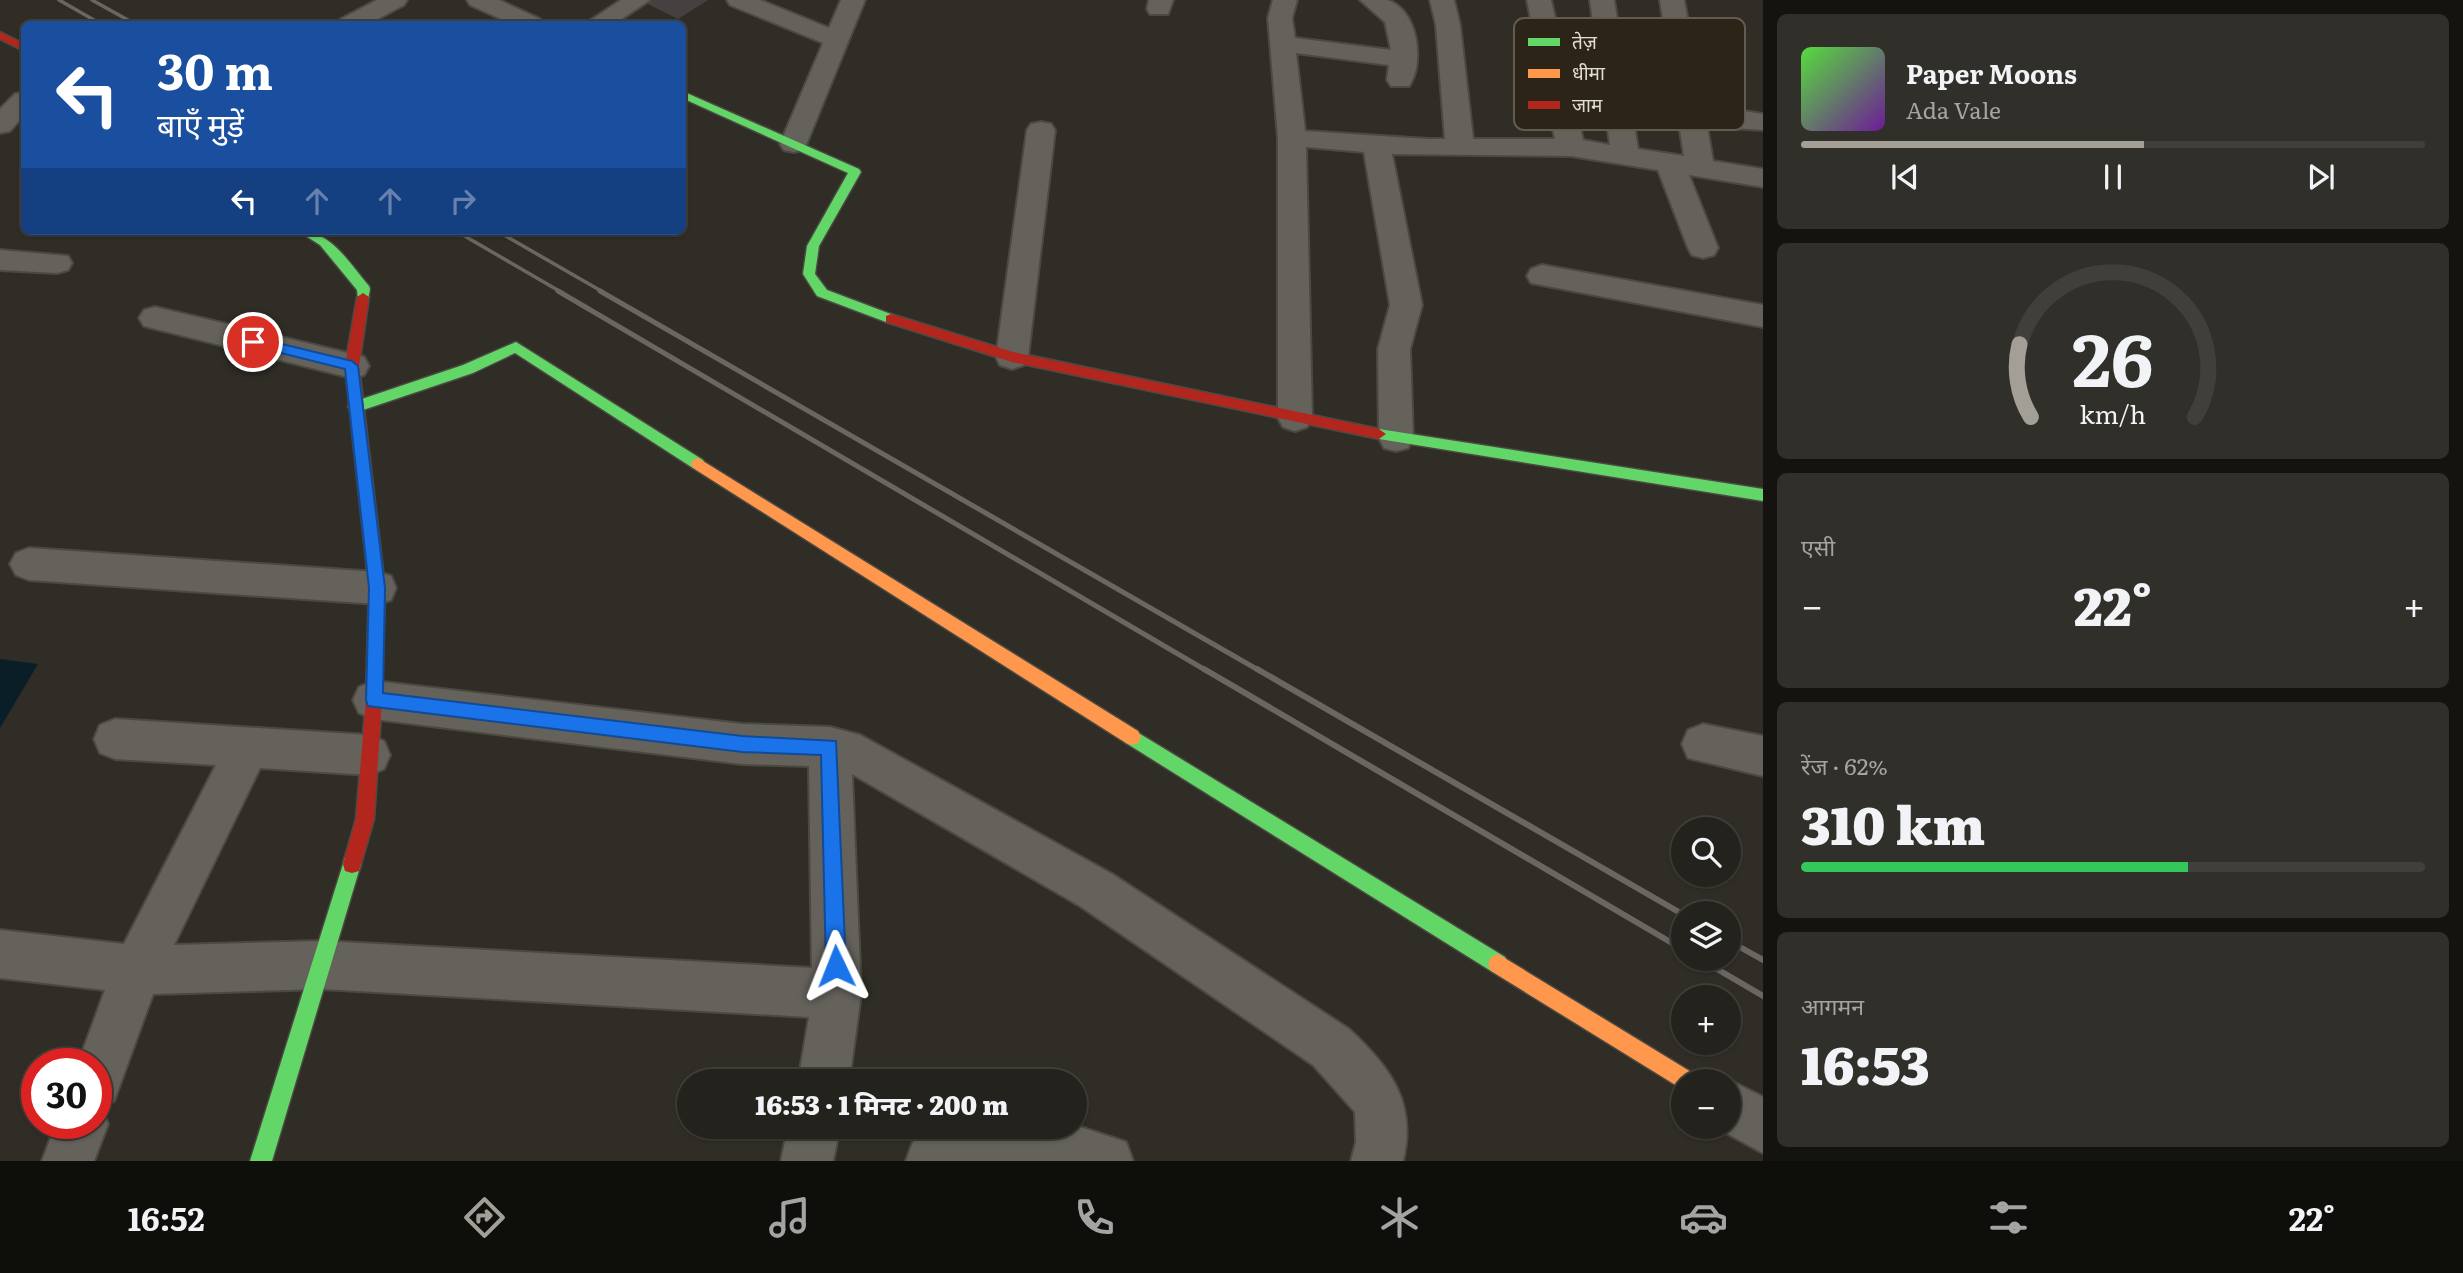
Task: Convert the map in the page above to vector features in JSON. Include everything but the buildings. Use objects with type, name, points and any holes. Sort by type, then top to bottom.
[{"type":"street","points":[[356,21],[395,0]]},
{"type":"street","points":[[479,0],[524,21]]},
{"type":"street","points":[[602,21],[638,0]]},
{"type":"street","points":[[739,0],[836,40]]},
{"type":"street","points":[[794,144],[853,0]]},
{"type":"street","points":[[1284,0],[1280,18],[1292,138],[1295,418]]},
{"type":"street","points":[[1282,44],[1402,69],[1402,31],[1394,17],[1372,0]]},
{"type":"street","points":[[1442,0],[1448,25],[1460,148]]},
{"type":"street","points":[[1539,0],[1543,18]]},
{"type":"street","points":[[1602,0],[1605,18]]},
{"type":"street","points":[[1672,0],[1675,18]]},
{"type":"street","points":[[0,35],[21,46]]},
{"type":"street","points":[[686,96],[855,172],[813,246],[809,274],[822,293],[850,306],[1012,357],[1295,418],[1396,438],[1763,495]]},
{"type":"street","points":[[0,125],[21,103]]},
{"type":"street","points":[[1745,119],[1763,122]]},
{"type":"street","points":[[1012,357],[1041,130]]},
{"type":"street","points":[[1568,130],[1572,147]]},
{"type":"street","points":[[1621,130],[1625,155]]},
{"type":"street","points":[[1693,130],[1700,167]]},
{"type":"street","points":[[1292,138],[1460,148],[1572,147],[1763,178]]},
{"type":"street","points":[[1376,143],[1406,305],[1394,349],[1396,438]]},
{"type":"street","points":[[1670,163],[1703,248]]},
{"type":"street","points":[[261,1161],[323,965],[365,819],[374,700],[377,588],[352,366],[364,289],[324,242],[311,235]]},
{"type":"street","points":[[0,260],[57,262]]},
{"type":"street","points":[[1542,276],[1763,316]]},
{"type":"street","points":[[155,318],[352,366]]},
{"type":"street","points":[[355,407],[468,369],[516,347],[880,581],[1671,1071]]},
{"type":"street","points":[[29,564],[377,588]]},
{"type":"street","points":[[374,700],[742,744],[830,747],[860,755],[1096,890],[1331,1047],[1363,1077],[1381,1106],[1384,1141],[1377,1161]]},
{"type":"street","points":[[115,739],[369,755]]},
{"type":"street","points":[[1703,744],[1763,756]]},
{"type":"street","points":[[109,1048],[138,970],[248,747]]},
{"type":"street","points":[[825,1069],[837,994],[830,747]]},
{"type":"street","points":[[0,954],[138,970],[323,965],[837,994]]},
{"type":"street","points":[[1741,1113],[1763,1127]]},
{"type":"street","points":[[932,1161],[959,1140],[993,1134],[1042,1142],[1107,1161]]},
{"type":"street","points":[[68,1161],[76,1139]]},
{"type":"street","points":[[807,1161],[812,1139]]},
{"type":"water","points":[[0,659],[38,664],[0,728]]},
{"type":"railway","points":[[59,0],[96,21]]},
{"type":"railway","points":[[92,0],[130,21]]},
{"type":"railway","points":[[463,235],[561,292]]},
{"type":"railway","points":[[504,235],[603,292]]},
{"type":"railway","points":[[558,291],[1207,671]]},
{"type":"railway","points":[[600,291],[1260,671]]},
{"type":"railway","points":[[1204,669],[1671,942]]},
{"type":"railway","points":[[1257,669],[1671,908]]},
{"type":"railway","points":[[1741,948],[1763,960]]},
{"type":"railway","points":[[1720,971],[1763,996]]},
{"type":"traffic: fast","points":[[686,96],[855,172],[813,246],[809,274],[822,293],[891,319]]},
{"type":"traffic: fast","points":[[311,235],[324,242],[364,289],[363,297]]},
{"type":"traffic: fast","points":[[355,407],[468,369],[516,347],[698,464]]},
{"type":"traffic: fast","points":[[1379,434],[1763,495]]},
{"type":"traffic: fast","points":[[1132,737],[1498,964]]},
{"type":"traffic: fast","points":[[261,1161],[352,864]]},
{"type":"traffic: slow","points":[[698,464],[1132,737]]},
{"type":"traffic: slow","points":[[1498,964],[1671,1071]]},
{"type":"traffic: jam","points":[[0,35],[21,46]]},
{"type":"traffic: jam","points":[[352,864],[365,819],[374,700],[377,588],[352,366],[363,297]]},
{"type":"traffic: jam","points":[[891,319],[1012,357],[1379,434]]},
{"type":"route","points":[[253,342],[352,366],[377,588],[374,700],[742,744],[830,747],[836,966]]}]
